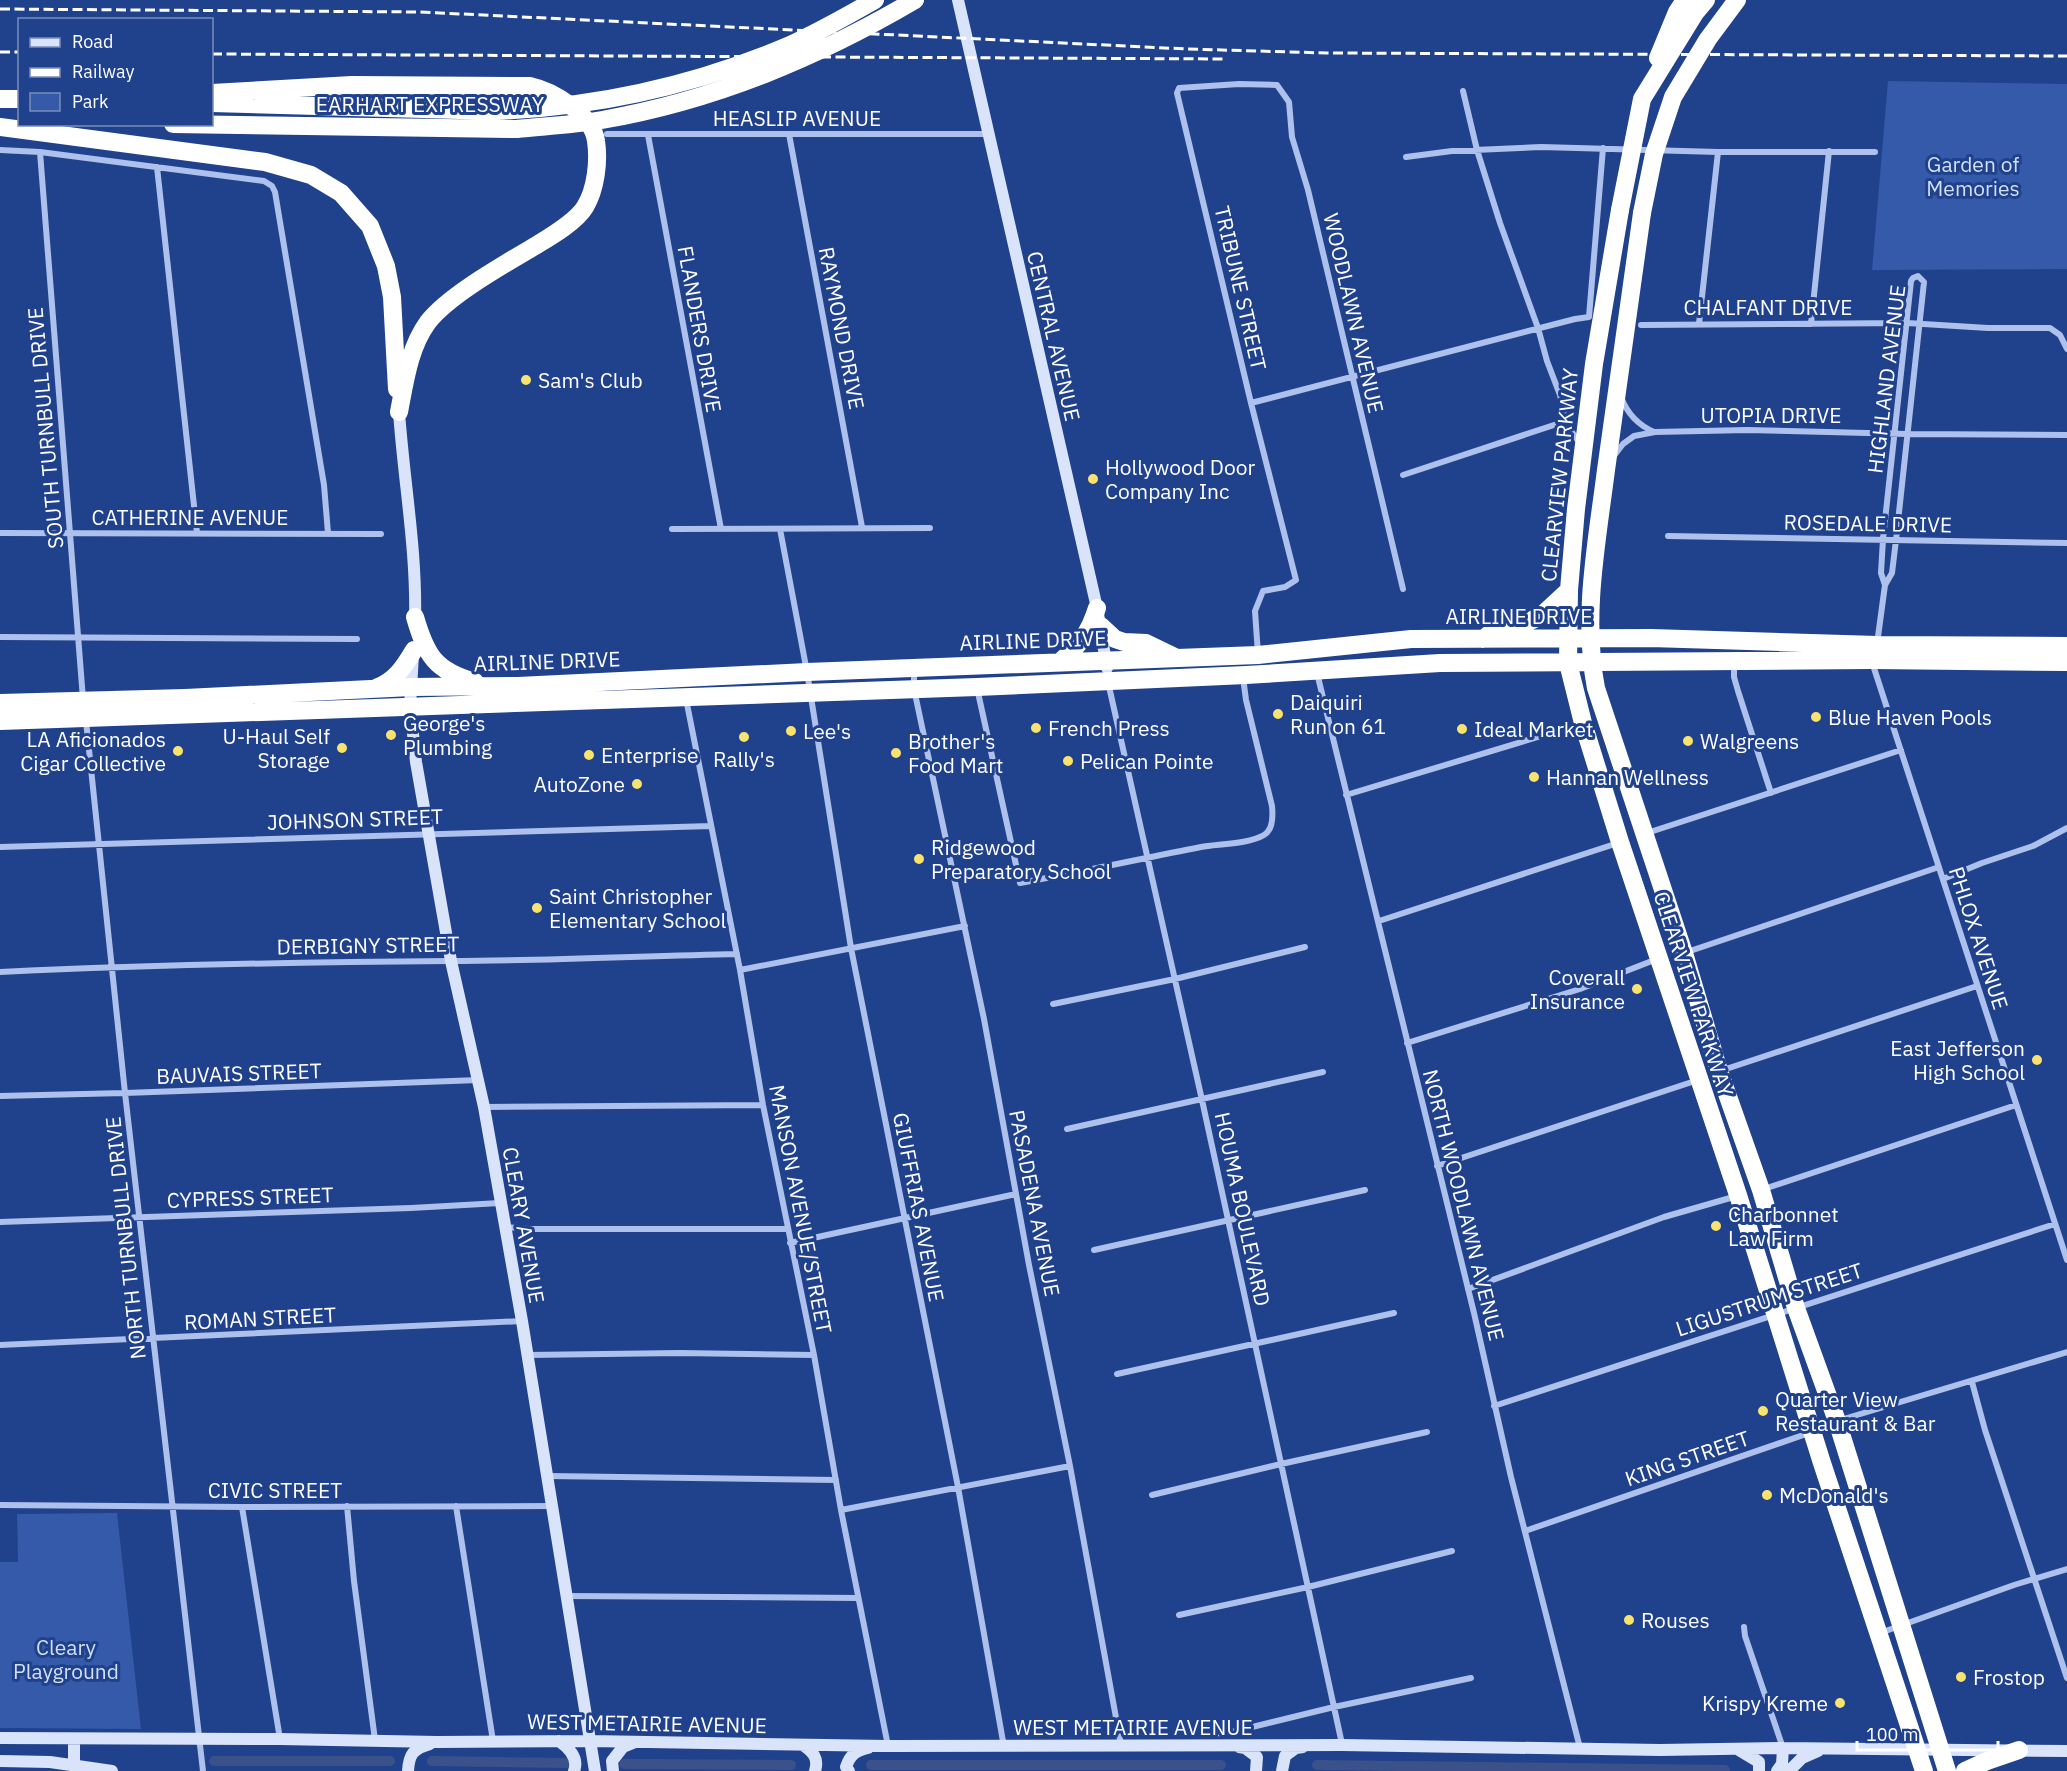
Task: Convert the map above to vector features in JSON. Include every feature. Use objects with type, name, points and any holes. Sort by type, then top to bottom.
[{"type":"highway","name":"EARHART EXPRESSWAY","points":[[213,103],[495,111],[543,109],[661,89],[692,80],[790,45],[875,0]]},
{"type":"highway","name":"EARHART EXPRESSWAY","points":[[213,125],[516,129],[602,120],[713,93],[763,76],[829,48],[915,0]]},
{"type":"highway","points":[[1642,99],[1673,21],[1685,0]]},
{"type":"highway","points":[[1642,99],[1695,13],[1706,0]]},
{"type":"highway","name":"CLEARVIEW PARKWAY","points":[[1735,5],[1708,39],[1673,96],[1654,154],[1642,213],[1617,383],[1591,594],[1591,663],[1596,688],[1684,953],[1713,1053],[1761,1190],[1796,1308],[1837,1421],[1933,1723],[1924,1759]]},
{"type":"highway","points":[[213,93],[352,85],[530,86],[542,89],[572,108],[587,119],[596,133],[598,156],[594,181],[585,208],[561,231],[498,268],[444,306],[429,322],[415,344],[399,412]]},
{"type":"highway","points":[[0,99],[18,99]]},
{"type":"highway","name":"CLEARVIEW PARKWAY","points":[[1642,99],[1620,210],[1594,364],[1583,447],[1572,536],[1568,663],[1582,723],[1620,842],[1738,1195],[1812,1432],[1879,1633],[1924,1759],[1947,1771]]},
{"type":"highway","points":[[0,121],[18,122]]},
{"type":"highway","points":[[0,127],[265,162],[311,175],[341,193],[370,226],[386,266],[392,297],[399,412]]},
{"type":"highway","points":[[1483,639],[1501,626],[1530,621],[1541,616],[1569,590]]},
{"type":"highway","points":[[415,617],[422,643],[433,661],[446,672],[488,686]]},
{"type":"highway","points":[[1060,662],[1078,645],[1099,617],[1115,639],[1124,642],[1146,643],[1176,658]]},
{"type":"highway","name":"AIRLINE DRIVE","points":[[0,721],[85,710],[373,689],[1258,655],[1411,639],[1651,638],[1874,653],[2067,662]]},
{"type":"highway","name":"AIRLINE DRIVE","points":[[0,703],[85,710],[410,706],[977,687],[1246,675],[1440,663],[1734,661],[2067,646]]},
{"type":"highway","points":[[1309,670],[1330,656],[1332,647]]},
{"type":"highway","points":[[373,689],[398,674],[414,650]]},
{"type":"highway","points":[[1659,958],[1670,957],[1676,963],[1701,1038],[1713,1053]]},
{"type":"highway","points":[[1848,1541],[1872,1533]]},
{"type":"highway","points":[[1965,1771],[2019,1750]]},
{"type":"main road","name":"CENTRAL AVENUE","points":[[958,0],[1099,617],[1107,660],[1108,681]]},
{"type":"main road","name":"CLEARY AVENUE","points":[[399,412],[412,532],[415,617],[410,706],[416,762],[451,961],[484,1107],[596,1771]]},
{"type":"main road","name":"WEST METAIRIE AVENUE","points":[[0,1737],[280,1738],[437,1742],[640,1741],[1004,1747],[1342,1745],[1783,1748],[1828,1749],[1924,1759],[2019,1750],[2065,1752]]},
{"type":"main road","points":[[74,1739],[74,1764]]},
{"type":"main road","points":[[559,1741],[568,1747],[575,1760],[574,1771]]},
{"type":"main road","points":[[613,1771],[612,1761],[623,1747],[640,1741]]},
{"type":"main road","points":[[408,1771],[409,1758],[418,1747],[437,1742]]},
{"type":"main road","points":[[803,1745],[811,1751],[817,1762],[815,1771]]},
{"type":"main road","points":[[1229,1745],[1245,1748],[1257,1757],[1256,1771]]},
{"type":"main road","points":[[1282,1771],[1285,1756],[1296,1748],[1313,1745]]},
{"type":"main road","points":[[849,1771],[846,1767],[849,1757],[858,1751],[883,1746]]},
{"type":"main road","points":[[1778,1771],[1782,1764],[1783,1748]]},
{"type":"main road","points":[[1736,1749],[1759,1762],[1759,1771]]},
{"type":"main road","points":[[1794,1768],[1816,1752],[1828,1749]]},
{"type":"main road","points":[[0,1761],[74,1764],[112,1771]]},
{"type":"street","name":"WOODLAWN AVENUE","points":[[1239,84],[1277,84],[1289,102],[1292,137],[1308,190],[1403,589]]},
{"type":"street","name":"TRIBUNE STREET","points":[[1239,84],[1179,88],[1177,93],[1296,580],[1285,587],[1263,591],[1256,610],[1258,655]]},
{"type":"street","points":[[1463,91],[1477,150],[1560,395],[1566,424],[1583,447]]},
{"type":"street","name":"HEASLIP AVENUE","points":[[607,134],[987,134]]},
{"type":"street","name":"RAYMOND DRIVE","points":[[789,134],[862,527]]},
{"type":"street","name":"FLANDERS DRIVE","points":[[648,135],[721,529]]},
{"type":"street","points":[[1406,157],[1541,147],[1718,152],[1875,152]]},
{"type":"street","points":[[1251,403],[1538,328],[1589,317],[1603,148]]},
{"type":"street","points":[[0,150],[40,152],[264,181],[272,187],[275,192],[324,485],[328,533]]},
{"type":"street","points":[[1811,324],[1829,151]]},
{"type":"street","name":"SOUTH TURNBULL DRIVE","points":[[40,152],[69,534],[85,710]]},
{"type":"street","points":[[1699,324],[1718,152]]},
{"type":"street","points":[[157,167],[197,533]]},
{"type":"street","name":"HIGHLAND AVENUE","points":[[1874,653],[1885,585],[1892,573],[1896,540],[1924,282],[1918,276],[1911,281],[1883,539],[1881,573],[1885,585]]},
{"type":"street","name":"CHALFANT DRIVE","points":[[1641,325],[1919,323],[1988,328],[2050,328],[2060,335],[2067,349]]},
{"type":"street","points":[[1617,383],[1629,414],[1644,427],[1655,432]]},
{"type":"street","points":[[1402,475],[1554,425],[1566,424]]},
{"type":"street","name":"UTOPIA DRIVE","points":[[1607,465],[1623,444],[1634,436],[1655,432],[1747,430],[2067,435]]},
{"type":"street","points":[[672,529],[930,528]]},
{"type":"street","name":"GIUFFRIAS AVENUE","points":[[780,529],[807,672],[851,948],[958,1487],[1004,1747]]},
{"type":"street","name":"CATHERINE AVENUE","points":[[0,533],[381,534]]},
{"type":"street","name":"ROSEDALE DRIVE","points":[[1668,536],[2067,543]]},
{"type":"street","points":[[0,637],[357,639]]},
{"type":"street","name":"PHLOX AVENUE","points":[[1874,653],[1901,750],[2067,1260]]},
{"type":"street","points":[[1734,661],[1734,677],[1771,793]]},
{"type":"street","name":"PASADENA AVENUE","points":[[914,668],[914,689],[965,926],[1070,1466],[1121,1746]]},
{"type":"street","name":"NORTH WOODLAWN AVENUE","points":[[1309,670],[1346,795],[1379,921],[1494,1406],[1580,1748]]},
{"type":"street","points":[[977,687],[1019,882],[1265,835],[1271,828],[1272,806],[1246,700],[1244,685],[1246,675]]},
{"type":"street","name":"MANSON AVENUE/STREET","points":[[682,678],[737,954],[763,1106],[814,1354],[883,1746]]},
{"type":"street","name":"HOUMA BOULEVARD","points":[[1108,681],[1256,1343],[1342,1745]]},
{"type":"street","name":"NORTH TURNBULL DRIVE","points":[[85,710],[125,1094],[203,1771]]},
{"type":"street","points":[[1346,795],[1582,723]]},
{"type":"street","points":[[1644,834],[1901,750]]},
{"type":"street","name":"JOHNSON STREET","points":[[0,847],[711,826]]},
{"type":"street","points":[[1943,879],[2033,846],[2067,828]]},
{"type":"street","points":[[1379,921],[1620,842]]},
{"type":"street","points":[[1684,953],[1939,867]]},
{"type":"street","points":[[740,970],[965,926]]},
{"type":"street","points":[[1053,1004],[1175,979],[1305,947]]},
{"type":"street","name":"DERBIGNY STREET","points":[[0,972],[345,961],[451,961],[737,954]]},
{"type":"street","points":[[1407,1043],[1580,988],[1659,958]]},
{"type":"street","points":[[1719,1071],[1977,986]]},
{"type":"street","points":[[1067,1129],[1323,1072]]},
{"type":"street","name":"BAUVAIS STREET","points":[[0,1096],[125,1094],[479,1080]]},
{"type":"street","points":[[1437,1166],[1699,1080]]},
{"type":"street","points":[[1761,1190],[2016,1105]]},
{"type":"street","points":[[484,1107],[763,1106]]},
{"type":"street","points":[[1094,1250],[1365,1190]]},
{"type":"street","points":[[790,1243],[1016,1194]]},
{"type":"street","points":[[1468,1289],[1664,1217],[1738,1195]]},
{"type":"street","name":"CYPRESS STREET","points":[[0,1222],[500,1203]]},
{"type":"street","name":"LIGUSTRUM STREET","points":[[1494,1406],[2055,1224]]},
{"type":"street","points":[[505,1227],[529,1229],[788,1229]]},
{"type":"street","points":[[1117,1374],[1394,1313]]},
{"type":"street","name":"ROMAN STREET","points":[[0,1345],[522,1322]]},
{"type":"street","name":"KING STREET","points":[[1525,1531],[1812,1432],[1837,1421],[2067,1352]]},
{"type":"street","points":[[527,1355],[814,1354]]},
{"type":"street","points":[[1971,1382],[2067,1678]]},
{"type":"street","points":[[1152,1495],[1427,1432]]},
{"type":"street","points":[[841,1510],[1070,1466]]},
{"type":"street","points":[[547,1476],[836,1480]]},
{"type":"street","name":"CIVIC STREET","points":[[0,1505],[243,1508],[551,1506]]},
{"type":"street","points":[[347,1506],[354,1581],[375,1740]]},
{"type":"street","points":[[456,1506],[493,1741]]},
{"type":"street","points":[[243,1508],[280,1738]]},
{"type":"street","points":[[1179,1615],[1308,1587],[1452,1551]]},
{"type":"street","points":[[1879,1633],[2014,1584],[2067,1569]]},
{"type":"street","points":[[566,1596],[858,1598]]},
{"type":"street","points":[[1744,1627],[1745,1636],[1783,1748]]},
{"type":"street","points":[[1211,1734],[1232,1732],[1334,1707],[1471,1678]]},
{"type":"green space","name":"Garden of Memories","points":[[1888,81],[2067,84],[2067,269],[1872,270]]},
{"type":"green space","name":"Cleary Playground","points":[[117,1513],[141,1729],[0,1728],[0,1562],[18,1562],[17,1514]]},
{"type":"waterway","points":[[214,1761],[390,1761]]},
{"type":"waterway","points":[[432,1761],[566,1763]]},
{"type":"waterway","points":[[624,1764],[791,1765]]},
{"type":"waterway","points":[[871,1765],[1221,1765]]},
{"type":"waterway","points":[[1317,1765],[1725,1770]]},
{"type":"railway","points":[[0,9],[420,12],[1187,49],[1327,53],[2067,56]]},
{"type":"railway","points":[[0,52],[18,52]]},
{"type":"railway","points":[[213,54],[1227,59]]},
{"type":"place","name":"Sam's Club","points":[[526,380]]},
{"type":"place","name":"Hollywood Door Company Inc","points":[[1093,479]]},
{"type":"place","name":"Daiquiri Run on 61","points":[[1278,714]]},
{"type":"place","name":"Blue Haven Pools","points":[[1816,717]]},
{"type":"place","name":"French Press","points":[[1036,728]]},
{"type":"place","name":"Ideal Market","points":[[1462,729]]},
{"type":"place","name":"Lee's","points":[[791,731]]},
{"type":"place","name":"George's Plumbing","points":[[391,735]]},
{"type":"place","name":"Rally's","points":[[744,737]]},
{"type":"place","name":"Walgreens","points":[[1688,741]]},
{"type":"place","name":"U-Haul Self Storage","points":[[342,748]]},
{"type":"place","name":"LA Aficionados Cigar Collective","points":[[178,751]]},
{"type":"place","name":"Brother's Food Mart","points":[[896,753]]},
{"type":"place","name":"Enterprise","points":[[589,755]]},
{"type":"place","name":"Pelican Pointe","points":[[1068,761]]},
{"type":"place","name":"Hannan Wellness","points":[[1534,777]]},
{"type":"place","name":"AutoZone","points":[[637,784]]},
{"type":"place","name":"Ridgewood Preparatory School","points":[[919,859]]},
{"type":"place","name":"Saint Christopher Elementary School","points":[[537,908]]},
{"type":"place","name":"Coverall Insurance","points":[[1637,989]]},
{"type":"place","name":"East Jefferson High School","points":[[2037,1060]]},
{"type":"place","name":"Charbonnet Law Firm","points":[[1716,1226]]},
{"type":"place","name":"Quarter View Restaurant & Bar","points":[[1763,1411]]},
{"type":"place","name":"McDonald's","points":[[1767,1495]]},
{"type":"place","name":"Rouses","points":[[1629,1620]]},
{"type":"place","name":"Frostop","points":[[1961,1677]]},
{"type":"place","name":"Krispy Kreme","points":[[1840,1703]]}]
